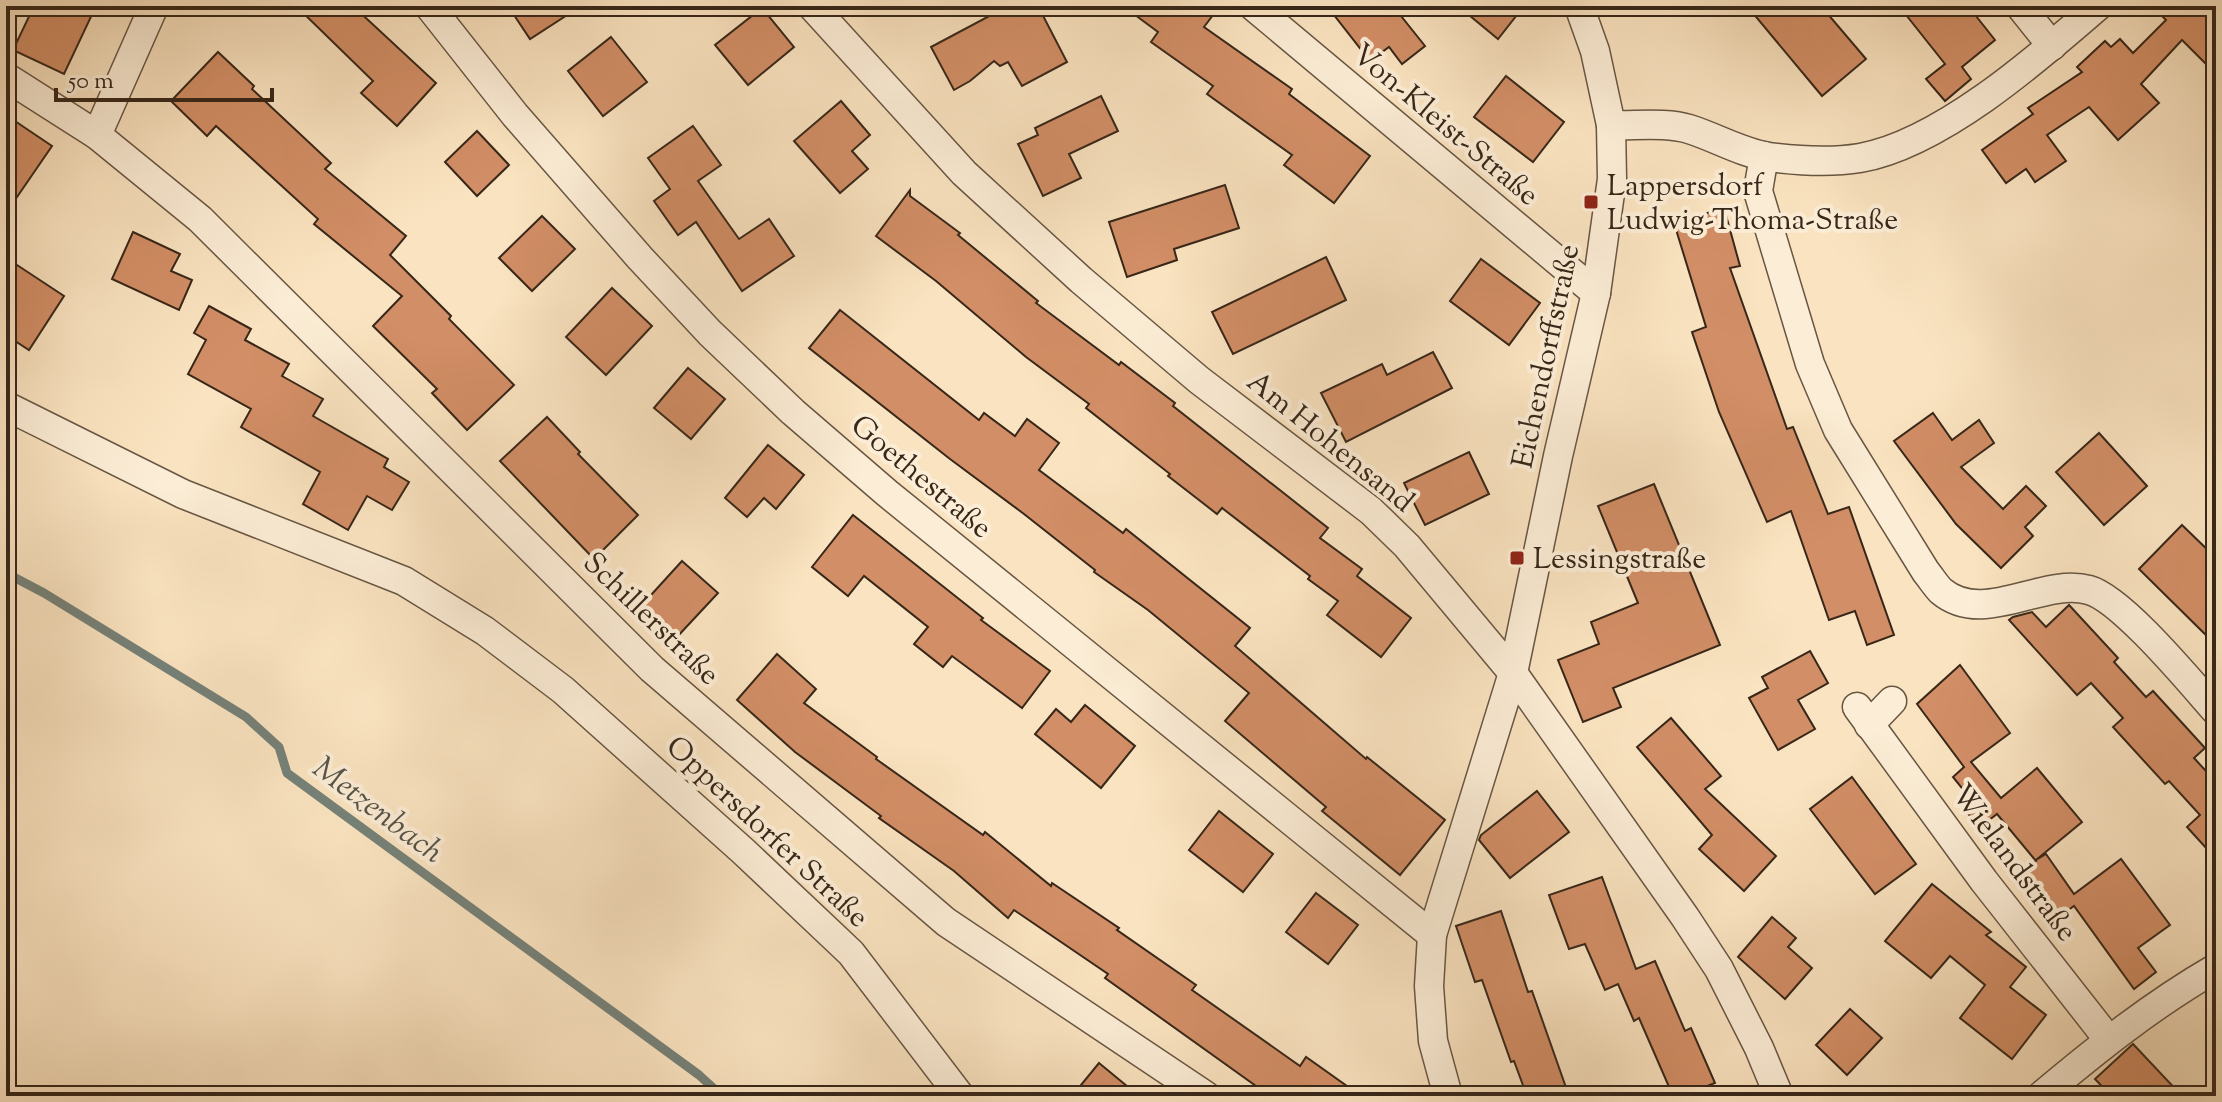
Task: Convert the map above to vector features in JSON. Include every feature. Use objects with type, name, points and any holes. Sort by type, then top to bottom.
[{"type":"street","points":[[97,135],[154,6]]},
{"type":"street","name":"Goethestraße","points":[[429,6],[515,115],[640,258],[710,333],[793,412],[887,493],[1432,935]]},
{"type":"street","name":"Am Hohensand","points":[[812,6],[964,173],[1070,269],[1199,380],[1371,511],[1407,546],[1513,673]]},
{"type":"street","name":"Von-Kleist-Straße","points":[[1253,6],[1596,293]]},
{"type":"street","name":"Eichendorffstraße","points":[[1513,673],[1596,293],[1612,179],[1611,125],[1595,51],[1579,6]]},
{"type":"street","points":[[2020,6],[2052,46]]},
{"type":"street","points":[[1611,125],[1685,128],[1764,156],[1818,162],[1862,157],[1905,145],[1954,119],[2052,46],[2098,6]]},
{"type":"street","name":"Schillerstraße","points":[[6,77],[97,135],[200,219],[652,669],[946,922],[1206,1096]]},
{"type":"street","points":[[1764,156],[1758,191],[1810,364],[1838,430],[1942,592],[1965,603],[1990,604],[2064,587],[2091,590],[2117,607],[2216,711]]},
{"type":"street","name":"Oppersdorfer Straße","points":[[6,406],[183,494],[404,581],[501,643],[563,690],[743,851],[851,953],[960,1096]]},
{"type":"street","points":[[1448,1096],[1433,1041],[1429,986],[1432,935],[1513,673]]},
{"type":"street","points":[[1513,673],[1719,969],[1759,1048],[1779,1096]]},
{"type":"street","name":"Wielandstraße","points":[[1892,701],[1863,716],[1984,881],[2108,1039]]},
{"type":"street","points":[[2041,1096],[2108,1039],[2165,997],[2216,968]]},
{"type":"building","points":[[34,6],[96,6],[64,74],[13,50]]},
{"type":"building","points":[[296,6],[353,6],[436,83],[397,126],[361,93],[373,81]]},
{"type":"building","points":[[508,6],[581,6],[530,39]]},
{"type":"building","points":[[1008,6],[1038,6],[1067,62],[1022,86],[1008,62],[1000,66],[994,61],[954,90],[931,47]]},
{"type":"building","points":[[1123,6],[1200,6],[1213,15],[1204,27],[1292,89],[1289,94],[1370,156],[1334,203],[1284,165],[1292,155],[1207,94],[1213,86],[1151,42],[1158,32]]},
{"type":"building","points":[[1327,6],[1393,6],[1425,46],[1402,64],[1389,47],[1370,61]]},
{"type":"building","points":[[1458,6],[1524,6],[1498,39]]},
{"type":"building","points":[[1747,6],[1821,6],[1866,59],[1822,96]]},
{"type":"building","points":[[1899,6],[1968,6],[1995,40],[1962,67],[1971,79],[1945,101],[1926,79],[1945,64]]},
{"type":"building","points":[[2152,6],[2216,6],[2216,74],[2182,40],[2141,84],[2159,103],[2118,140],[2089,107],[2047,135],[2066,161],[2035,182],[2026,169],[2006,183],[1982,150],[2033,114],[2028,108],[2082,72],[2077,67],[2105,41],[2111,47],[2120,39],[2133,53],[2166,20]]},
{"type":"building","points":[[762,8],[794,47],[748,85],[715,45]]},
{"type":"building","points":[[611,37],[647,82],[603,116],[568,71]]},
{"type":"building","points":[[218,52],[254,86],[252,89],[331,163],[325,169],[406,236],[390,255],[514,385],[467,430],[432,393],[437,389],[373,326],[402,296],[314,224],[318,219],[216,126],[207,136],[171,101]]},
{"type":"building","points":[[1506,76],[1564,122],[1533,162],[1474,117]]},
{"type":"building","points":[[1101,96],[1118,131],[1069,154],[1081,178],[1043,196],[1018,144],[1038,135],[1035,128]]},
{"type":"building","points":[[841,101],[870,135],[852,151],[868,169],[840,193],[794,141]]},
{"type":"building","points":[[6,115],[52,146],[6,213]]},
{"type":"building","points":[[693,126],[721,165],[698,181],[739,239],[769,219],[794,256],[742,291],[696,222],[678,235],[654,201],[670,189],[648,158]]},
{"type":"building","points":[[477,131],[509,165],[477,196],[445,162]]},
{"type":"building","points":[[1225,185],[1239,228],[1174,249],[1177,260],[1127,277],[1109,222]]},
{"type":"building","points":[[910,190],[910,196],[960,233],[958,235],[1038,301],[1036,303],[1175,403],[1173,406],[1328,528],[1320,538],[1362,569],[1357,576],[1411,618],[1381,657],[1327,615],[1338,601],[1308,579],[1310,576],[1222,508],[1217,514],[1168,476],[1170,474],[1086,408],[1089,404],[876,236]]},
{"type":"building","points":[[1724,208],[1740,266],[1730,268],[1787,429],[1793,427],[1828,514],[1849,507],[1894,635],[1867,645],[1855,611],[1829,620],[1791,511],[1767,522],[1719,412],[1692,332],[1706,327],[1674,223]]},
{"type":"building","points":[[542,216],[575,249],[532,291],[499,258]]},
{"type":"building","points":[[133,232],[180,254],[171,271],[192,280],[179,310],[112,279]]},
{"type":"building","points":[[1326,257],[1346,300],[1233,354],[1212,312]]},
{"type":"building","points":[[1481,259],[1540,303],[1509,345],[1450,301]]},
{"type":"building","points":[[17,265],[64,296],[29,350],[6,335],[6,282]]},
{"type":"building","points":[[612,288],[652,326],[606,375],[566,337]]},
{"type":"building","points":[[209,306],[251,329],[245,340],[289,364],[282,376],[323,399],[313,416],[388,459],[384,467],[409,482],[392,510],[367,496],[348,530],[303,504],[320,472],[241,427],[251,409],[188,374],[206,340],[194,333]]},
{"type":"building","points":[[840,310],[979,420],[984,413],[1015,436],[1027,419],[1059,443],[1039,470],[1123,533],[1126,529],[1250,628],[1235,646],[1366,759],[1445,820],[1400,875],[1322,811],[1326,807],[1225,721],[1249,693],[1148,610],[1094,572],[809,348]]},
{"type":"building","points":[[1433,352],[1452,388],[1346,442],[1321,393],[1382,364],[1387,375]]},
{"type":"building","points":[[688,368],[725,399],[691,439],[654,408]]},
{"type":"building","points":[[1933,413],[1952,440],[1979,420],[1994,443],[1961,467],[2003,509],[2026,486],[2046,506],[2025,527],[2033,536],[2001,568],[1956,524],[1894,441]]},
{"type":"building","points":[[547,417],[580,452],[578,454],[638,515],[594,559],[500,461]]},
{"type":"building","points":[[2099,433],[2147,486],[2104,525],[2056,472]]},
{"type":"building","points":[[768,445],[804,475],[776,509],[764,498],[747,517],[725,498]]},
{"type":"building","points":[[1469,452],[1489,494],[1425,525],[1404,483]]},
{"type":"building","points":[[1654,484],[1720,645],[1613,688],[1621,707],[1583,722],[1558,660],[1599,644],[1591,622],[1638,603],[1598,506]]},
{"type":"building","points":[[853,515],[983,618],[981,620],[1050,671],[1022,708],[952,656],[943,667],[914,644],[928,627],[864,576],[848,596],[812,567]]},
{"type":"building","points":[[2182,525],[2216,558],[2216,645],[2139,569]]},
{"type":"building","points":[[682,561],[718,593],[676,638],[641,606]]},
{"type":"building","points":[[2069,605],[2118,658],[2114,662],[2146,697],[2153,691],[2205,748],[2194,758],[2216,782],[2216,859],[2187,827],[2200,815],[2169,781],[2165,784],[2113,727],[2123,718],[2091,683],[2077,695],[2009,620],[2032,612],[2046,627]]},
{"type":"building","points":[[1810,651],[1828,683],[1798,700],[1815,729],[1778,750],[1749,698],[1768,688],[1762,677]]},
{"type":"building","points":[[777,654],[816,689],[804,703],[876,759],[983,835],[985,832],[1051,886],[1052,883],[1119,928],[1117,930],[1196,985],[1192,990],[1300,1066],[1306,1057],[1361,1096],[1270,1096],[1105,978],[1108,974],[1014,910],[1008,918],[954,871],[879,818],[881,816],[795,752],[737,700]]},
{"type":"building","points":[[1960,665],[2010,733],[1971,762],[2001,798],[2037,768],[2082,822],[2036,860],[2046,854],[2074,894],[2121,859],[2170,925],[2138,948],[2156,972],[2134,989],[2074,906],[2056,919],[2021,870],[2036,861],[1997,814],[1984,824],[1979,818],[1974,821],[1957,800],[1966,793],[1953,777],[1964,767],[1917,704]]},
{"type":"building","points":[[1085,705],[1135,746],[1101,788],[1035,734],[1056,709],[1071,722]]},
{"type":"building","points":[[1671,718],[1721,776],[1705,789],[1776,856],[1744,891],[1699,849],[1712,835],[1637,747]]},
{"type":"building","points":[[1852,777],[1916,864],[1875,894],[1810,809]]},
{"type":"building","points":[[1537,791],[1569,832],[1510,878],[1479,840],[1481,835]]},
{"type":"building","points":[[1219,811],[1273,854],[1243,892],[1189,850]]},
{"type":"building","points":[[1602,877],[1636,969],[1655,961],[1685,1031],[1691,1028],[1715,1083],[1702,1088],[1705,1096],[1673,1096],[1639,1018],[1634,1021],[1618,984],[1605,990],[1585,944],[1569,949],[1549,895]]},
{"type":"building","points":[[1932,884],[1991,932],[1986,935],[2026,967],[2010,987],[2046,1015],[2012,1059],[1960,1018],[1985,985],[1950,956],[1931,978],[1885,941]]},
{"type":"building","points":[[1316,893],[1358,925],[1328,964],[1286,932]]},
{"type":"building","points":[[1501,911],[1528,992],[1532,991],[1569,1096],[1527,1096],[1514,1061],[1511,1062],[1482,980],[1475,982],[1456,926]]},
{"type":"building","points":[[1772,917],[1796,938],[1788,947],[1812,968],[1785,999],[1738,957]]},
{"type":"building","points":[[1850,1009],[1882,1038],[1847,1075],[1816,1045]]},
{"type":"building","points":[[2133,1044],[2182,1096],[2111,1096],[2095,1079]]},
{"type":"building","points":[[1099,1063],[1139,1096],[1072,1096]]},
{"type":"waterway","name":"Metzenbach","points":[[6,573],[44,593],[246,717],[279,747],[287,773],[699,1075],[722,1096]]},
{"type":"place","name":"Lappersdorf Ludwig-Thoma-Straße","points":[[1591,202]]},
{"type":"place","name":"Lessingstraße","points":[[1517,558]]}]
